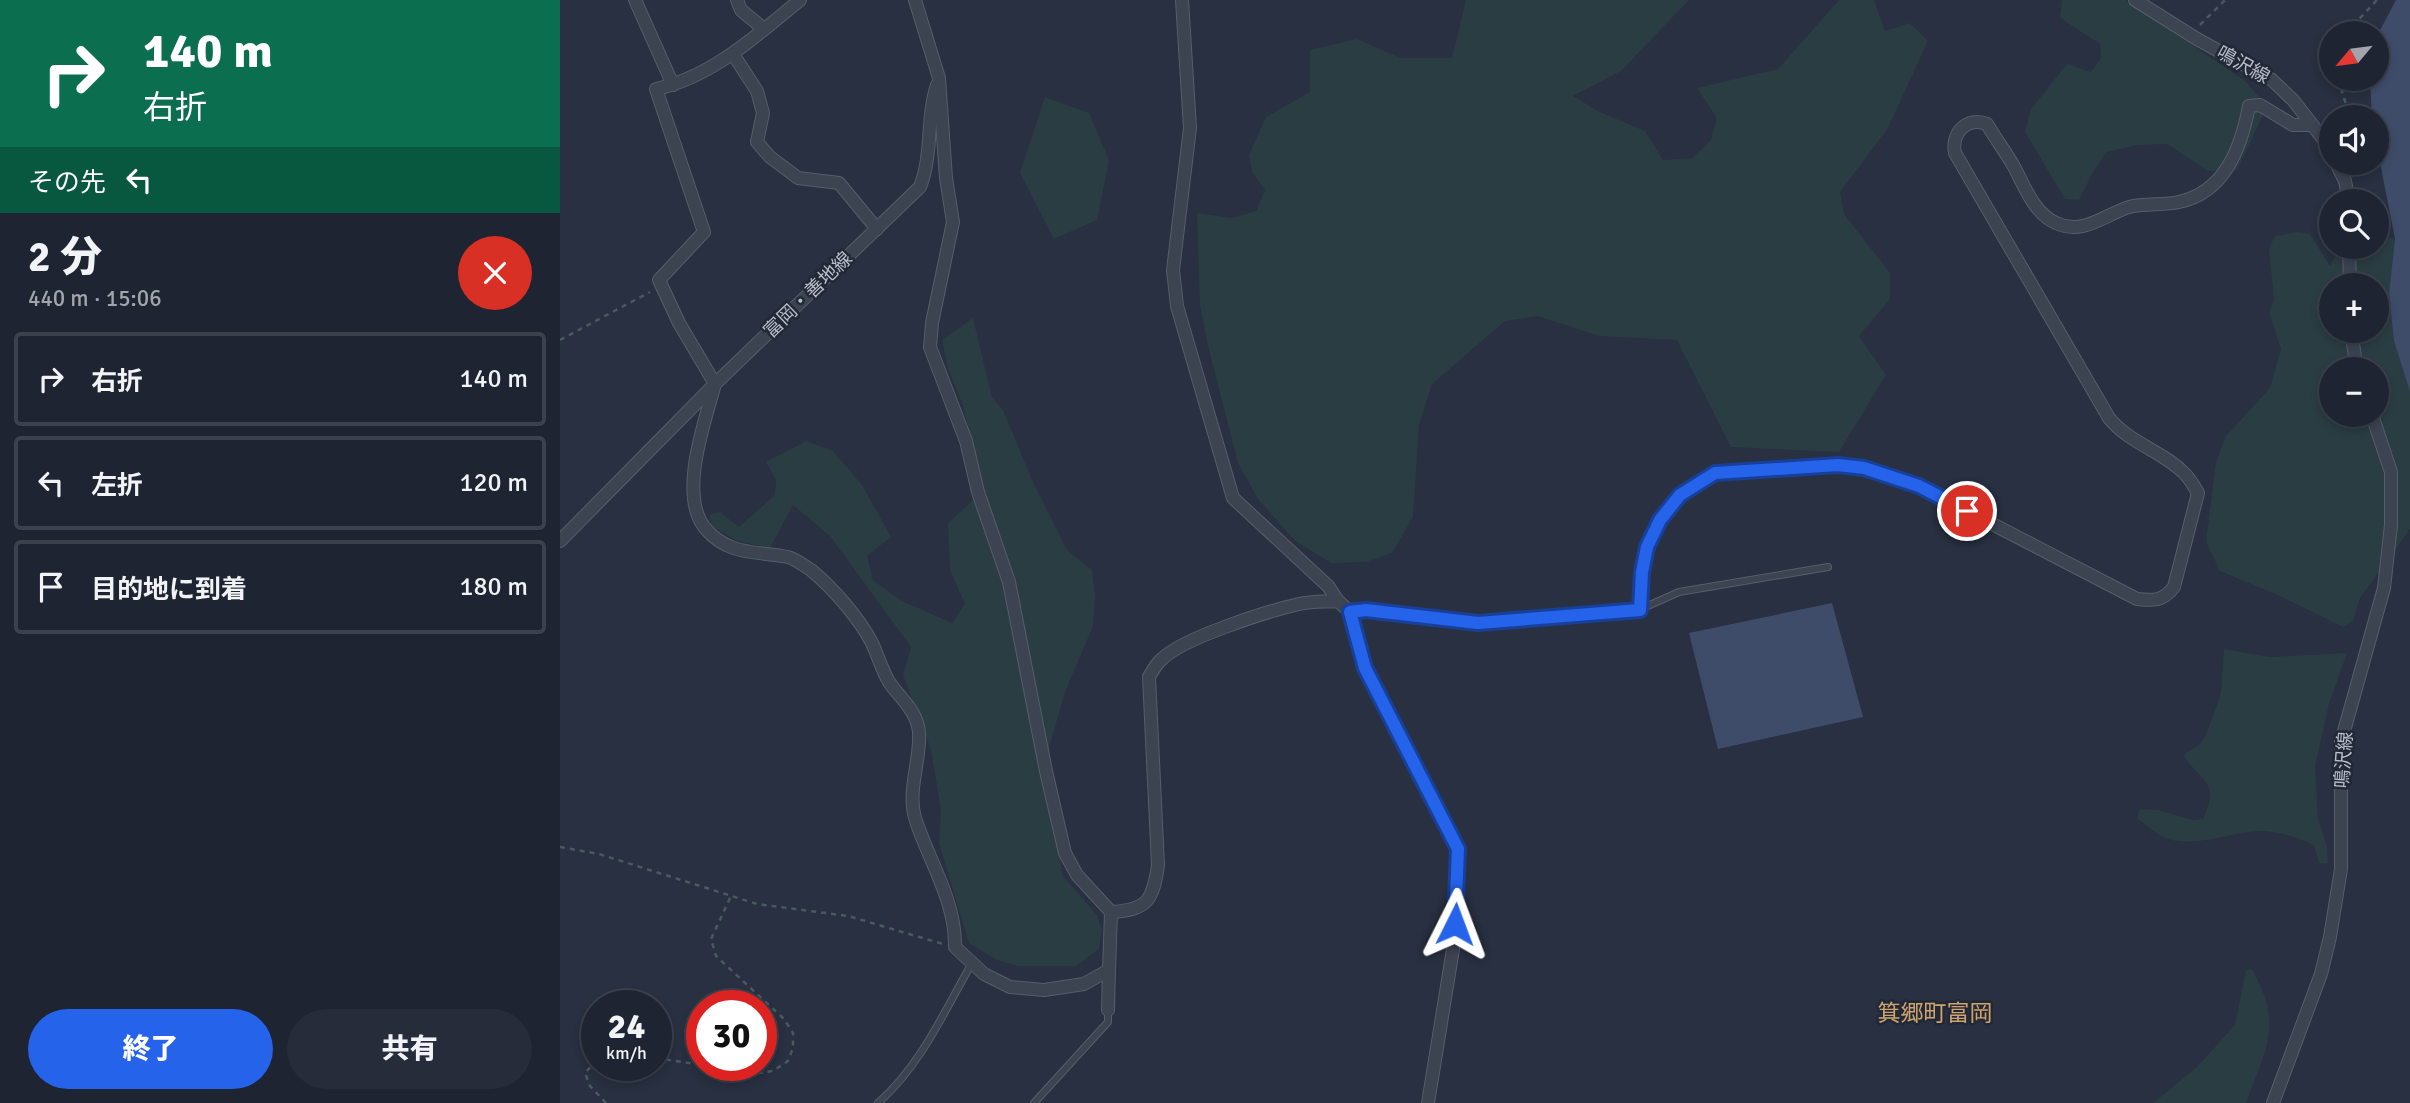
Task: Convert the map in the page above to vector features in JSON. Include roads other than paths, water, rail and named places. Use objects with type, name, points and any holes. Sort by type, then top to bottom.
[{"type":"street","points":[[635,0],[673,85]]},
{"type":"street","points":[[737,0],[741,10],[764,29]]},
{"type":"street","points":[[800,0],[733,54],[673,85],[656,89],[704,232],[659,280],[679,323],[715,384],[698,447],[692,486],[698,512],[704,528],[723,543],[744,552],[791,557],[811,570],[834,591],[871,641],[889,681],[913,712],[919,731],[912,796],[915,820],[946,894],[955,930],[955,947],[984,974],[1010,987],[1044,990],[1084,984],[1109,970]]},
{"type":"street","points":[[915,0],[939,78],[946,178],[953,222],[932,323],[930,347],[966,441],[978,492],[1009,582],[1065,853],[1077,875],[1111,912],[1108,1010]]},
{"type":"street","points":[[1182,0],[1190,128],[1173,270],[1177,306],[1233,498],[1328,586],[1350,612],[1365,668],[1458,849],[1453,949],[1428,1103]]},
{"type":"street","name":"鳴沢線","points":[[2135,0],[2197,39],[2272,80],[2293,100],[2319,135]]},
{"type":"street","points":[[733,54],[757,90],[763,113],[757,142],[770,157],[798,178],[839,183],[877,229]]},
{"type":"street","name":"富岡・善地線","points":[[560,541],[715,384],[920,187],[927,169],[931,102],[939,78]]},
{"type":"street","points":[[1350,612],[1366,610],[1478,623],[1640,610],[1642,572],[1647,547],[1660,520],[1680,495],[1715,473],[1838,465],[1864,468],[1919,486],[2137,599],[2155,601],[2167,596],[2174,587],[2198,492],[2187,475],[2120,431],[2109,418],[1955,153],[1953,143],[1956,134],[1966,124],[1978,120],[1987,124],[2036,207],[2054,223],[2074,229],[2095,223],[2128,207],[2177,203],[2201,196],[2221,178],[2244,134],[2249,106],[2260,105],[2293,125],[2312,125]]},
{"type":"street","name":"鳴沢線","points":[[2273,1103],[2321,974],[2330,937],[2341,869],[2341,742],[2385,588],[2391,525],[2391,472],[2376,427]]},
{"type":"street","points":[[1111,912],[1130,911],[1146,903],[1154,890],[1158,865],[1149,677],[1154,668],[1163,657],[1177,648],[1216,631],[1301,603],[1338,601]]},
{"type":"lane","points":[[1640,610],[1679,592],[1828,567]]},
{"type":"lane","points":[[878,1103],[895,1088],[921,1054],[972,963]]},
{"type":"lane","points":[[1034,1103],[1108,1022],[1108,1010]]},
{"type":"water","points":[[2396,0],[2410,0],[2410,392],[2394,341],[2389,294],[2395,239],[2389,208],[2389,189],[2385,189],[2382,175],[2389,175],[2389,105],[2371,105],[2371,91],[2389,91],[2389,21],[2385,21]]},
{"type":"water","points":[[1832,603],[1863,717],[1718,749],[1689,633]]},
{"type":"district","name":"箕郷町富岡","points":[[1935,1013]]}]
